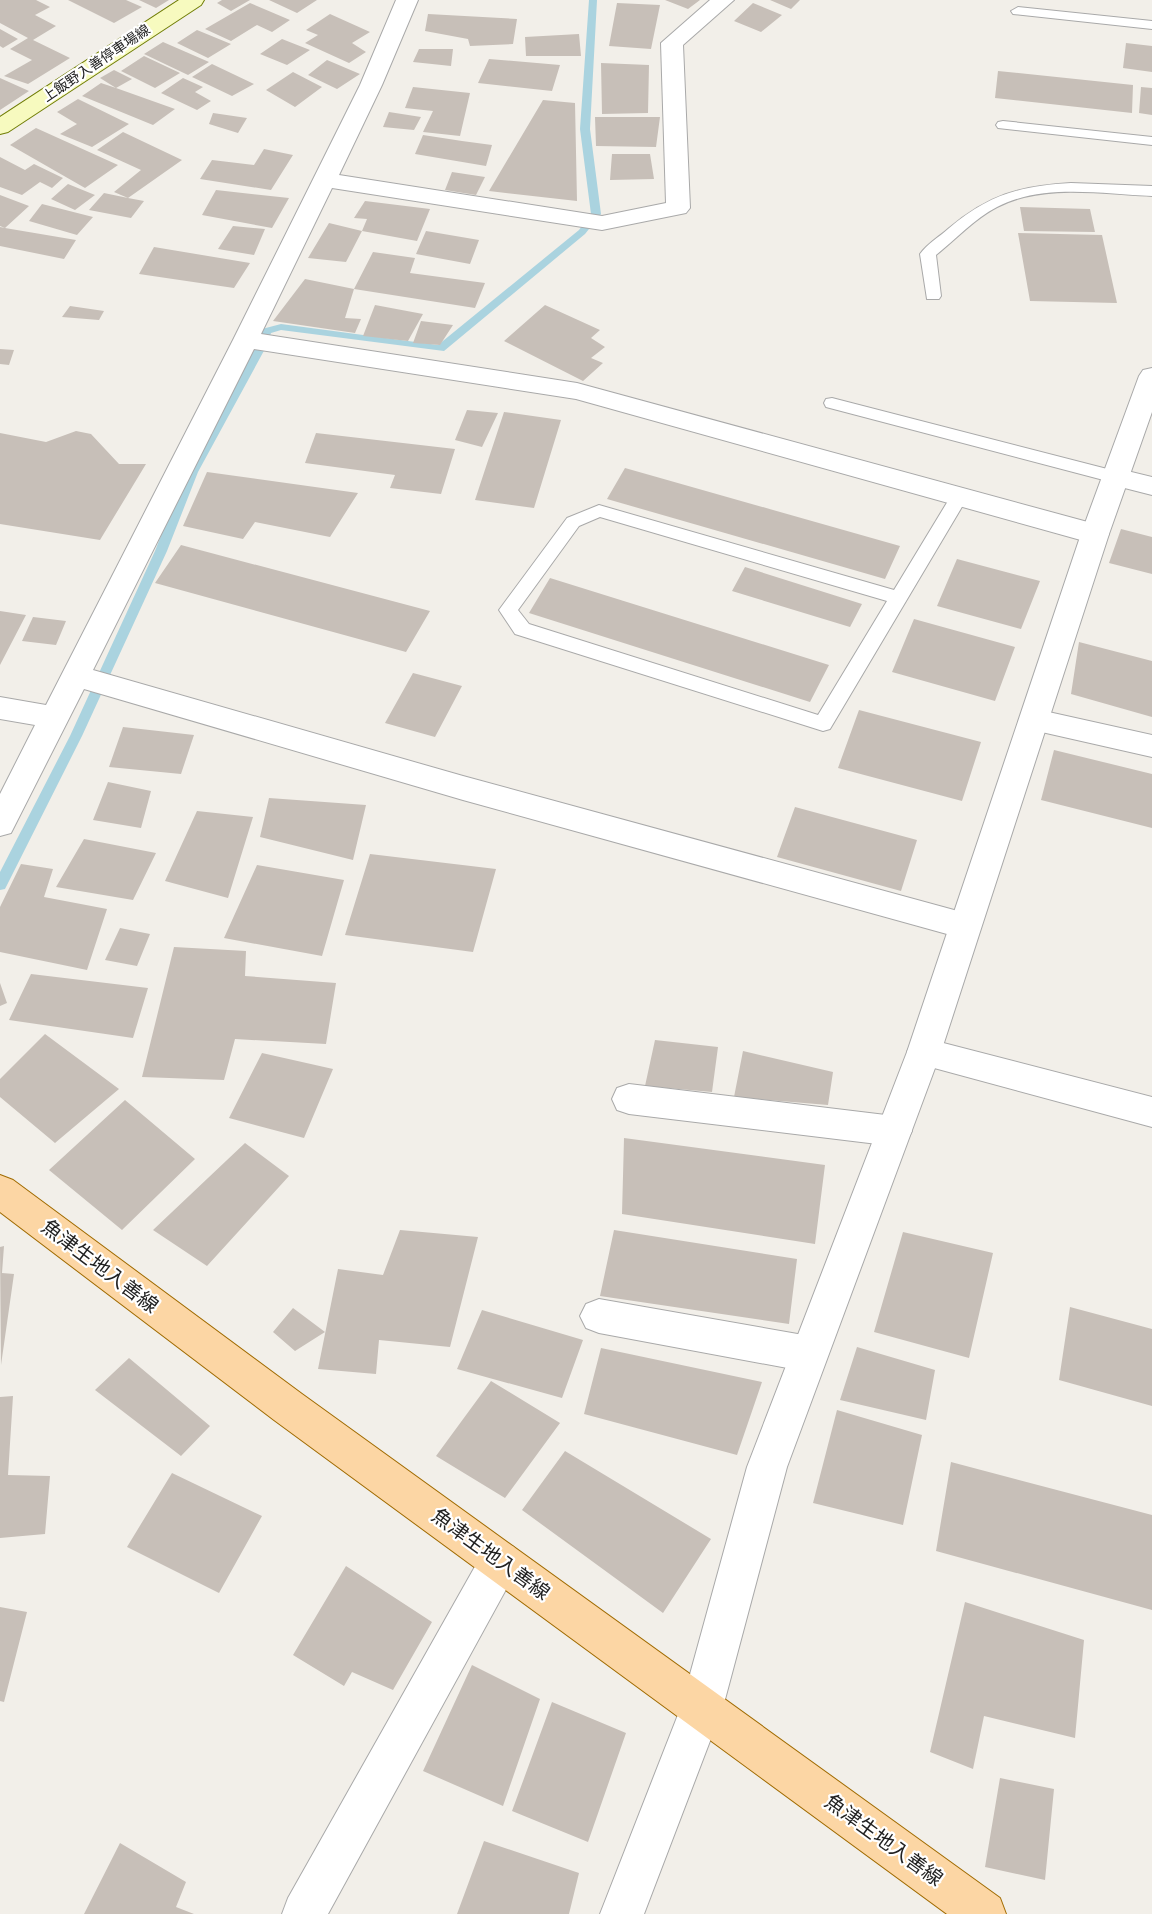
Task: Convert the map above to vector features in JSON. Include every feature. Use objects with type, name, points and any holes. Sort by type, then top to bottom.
[{"type":"main road","name":"上飯野入善停車場線","points":[[0,127],[193,0]]},
{"type":"main road","name":"魚津生地入善線","points":[[0,1191],[288,1407],[984,1914]]},
{"type":"street","points":[[0,824],[246,340],[371,86],[407,0]]},
{"type":"street","points":[[325,180],[602,223],[678,208],[672,43],[723,0]]},
{"type":"street","points":[[246,340],[577,391],[1095,534]]},
{"type":"street","points":[[622,1914],[702,1707],[767,1467],[924,1052],[1095,534],[1151,383]]},
{"type":"street","points":[[1115,477],[1152,486]]},
{"type":"street","points":[[74,675],[463,788],[964,926]]},
{"type":"street","points":[[0,708],[53,717]]},
{"type":"street","points":[[1035,720],[1152,746]]},
{"type":"street","points":[[924,1052],[1152,1112]]},
{"type":"street","points":[[629,1099],[894,1131]]},
{"type":"street","points":[[598,1316],[809,1354]]},
{"type":"street","points":[[304,1914],[500,1561]]},
{"type":"lane","points":[[1018,11],[1152,25]]},
{"type":"lane","points":[[1004,125],[1152,141]]},
{"type":"lane","points":[[933,296],[928,254],[993,203],[1022,193],[1059,189],[1152,191]]},
{"type":"lane","points":[[832,402],[1115,477]]},
{"type":"lane","points":[[898,598],[599,511],[573,522],[508,610],[522,629],[823,724],[960,495]]},
{"type":"building","points":[[0,0],[36,0],[50,7],[35,15],[56,26],[33,40],[70,58],[28,84],[4,76],[32,60],[10,49],[28,38],[0,23]]},
{"type":"building","points":[[68,0],[126,0],[142,7],[114,23]]},
{"type":"building","points":[[139,0],[169,0],[156,8]]},
{"type":"building","points":[[222,0],[250,0],[231,11],[217,3]]},
{"type":"building","points":[[269,0],[317,0],[297,13]]},
{"type":"building","points":[[665,0],[700,0],[688,9]]},
{"type":"building","points":[[770,0],[800,0],[791,9]]},
{"type":"building","points":[[250,3],[290,20],[272,32],[257,25],[231,41],[205,29]]},
{"type":"building","points":[[617,3],[660,5],[651,49],[609,46]]},
{"type":"building","points":[[753,3],[782,15],[761,32],[734,21]]},
{"type":"building","points":[[330,14],[370,32],[352,43],[366,52],[349,63],[305,43],[318,35],[306,30]]},
{"type":"building","points":[[428,14],[517,19],[513,44],[470,46],[468,39],[425,31]]},
{"type":"building","points":[[0,29],[18,39],[3,48],[0,46]]},
{"type":"building","points":[[197,30],[231,44],[208,58],[177,43]]},
{"type":"building","points":[[579,34],[581,56],[526,56],[525,37]]},
{"type":"building","points":[[282,39],[310,50],[287,65],[260,54]]},
{"type":"building","points":[[163,42],[209,62],[188,75],[144,54]]},
{"type":"building","points":[[1126,43],[1152,46],[1152,72],[1123,68]]},
{"type":"building","points":[[419,49],[453,49],[451,66],[413,62]]},
{"type":"building","points":[[144,56],[180,73],[155,88],[121,71]]},
{"type":"building","points":[[489,59],[560,65],[552,91],[478,83]]},
{"type":"building","points":[[327,60],[360,74],[337,89],[308,75]]},
{"type":"building","points":[[601,63],[649,65],[648,113],[602,114]]},
{"type":"building","points":[[212,64],[254,84],[232,96],[192,77]]},
{"type":"building","points":[[114,70],[132,79],[116,88],[100,78]]},
{"type":"building","points":[[998,71],[1133,85],[1132,113],[995,98]]},
{"type":"building","points":[[293,72],[322,87],[295,107],[266,90]]},
{"type":"building","points":[[0,78],[29,91],[0,110]]},
{"type":"building","points":[[183,78],[203,87],[195,92],[211,101],[197,110],[161,93]]},
{"type":"building","points":[[101,83],[175,109],[153,125],[82,96]]},
{"type":"building","points":[[413,87],[470,93],[460,136],[423,132],[433,111],[405,108]]},
{"type":"building","points":[[1141,87],[1152,88],[1152,115],[1139,113]]},
{"type":"building","points":[[78,99],[129,124],[92,147],[60,134],[77,124],[57,112]]},
{"type":"building","points":[[543,100],[575,103],[577,201],[489,191]]},
{"type":"building","points":[[389,112],[421,117],[414,130],[383,127]]},
{"type":"building","points":[[213,113],[247,118],[238,133],[209,124]]},
{"type":"building","points":[[595,117],[660,117],[656,147],[596,146]]},
{"type":"building","points":[[36,128],[118,165],[85,188],[10,145]]},
{"type":"building","points":[[123,132],[182,160],[128,198],[114,192],[141,170],[97,150]]},
{"type":"building","points":[[423,135],[492,145],[486,166],[415,154]]},
{"type":"building","points":[[264,149],[293,155],[271,190],[200,179],[212,160],[254,165]]},
{"type":"building","points":[[612,154],[650,154],[654,179],[610,180]]},
{"type":"building","points":[[0,157],[25,170],[34,164],[63,178],[52,188],[40,182],[22,195],[0,187]]},
{"type":"building","points":[[452,172],[485,177],[476,195],[445,190]]},
{"type":"building","points":[[68,184],[95,195],[75,210],[51,199]]},
{"type":"building","points":[[216,190],[289,198],[272,228],[202,215]]},
{"type":"building","points":[[104,193],[144,201],[131,218],[89,210]]},
{"type":"building","points":[[0,195],[29,206],[5,228],[0,226]]},
{"type":"building","points":[[365,201],[430,209],[417,241],[362,231],[367,219],[354,218]]},
{"type":"building","points":[[42,204],[93,217],[77,235],[29,221]]},
{"type":"building","points":[[1020,207],[1090,209],[1095,232],[1024,231]]},
{"type":"building","points":[[329,223],[362,231],[346,262],[308,258]]},
{"type":"building","points":[[233,226],[265,229],[254,255],[218,249]]},
{"type":"building","points":[[0,227],[76,240],[64,259],[0,246]]},
{"type":"building","points":[[426,231],[479,240],[470,264],[416,254]]},
{"type":"building","points":[[1018,233],[1102,235],[1117,303],[1030,301]]},
{"type":"building","points":[[154,247],[250,263],[234,288],[139,274]]},
{"type":"building","points":[[373,252],[415,258],[410,273],[485,283],[475,308],[354,289]]},
{"type":"building","points":[[305,279],[354,289],[345,318],[361,319],[355,333],[273,321]]},
{"type":"building","points":[[375,305],[423,314],[408,341],[363,336]]},
{"type":"building","points":[[545,305],[600,330],[591,338],[605,347],[591,358],[603,363],[583,381],[504,341]]},
{"type":"building","points":[[70,306],[104,311],[99,320],[62,317]]},
{"type":"building","points":[[421,321],[453,325],[440,345],[413,343]]},
{"type":"building","points":[[0,349],[14,350],[9,365],[0,364]]},
{"type":"building","points":[[467,410],[498,413],[482,447],[455,440]]},
{"type":"building","points":[[504,412],[561,420],[534,508],[475,500]]},
{"type":"building","points":[[76,431],[91,434],[119,464],[146,464],[100,540],[0,524],[0,433],[46,442]]},
{"type":"building","points":[[316,433],[455,449],[441,494],[390,488],[395,475],[305,463]]},
{"type":"building","points":[[625,468],[900,546],[885,579],[607,499]]},
{"type":"building","points":[[207,472],[358,493],[330,537],[255,522],[243,539],[183,526]]},
{"type":"building","points":[[1121,529],[1152,537],[1152,574],[1109,563]]},
{"type":"building","points":[[181,545],[430,611],[406,652],[155,583]]},
{"type":"building","points":[[957,559],[1040,581],[1021,629],[937,606]]},
{"type":"building","points":[[745,567],[862,604],[850,627],[732,591]]},
{"type":"building","points":[[550,578],[829,665],[810,702],[529,613]]},
{"type":"building","points":[[0,611],[26,615],[0,665]]},
{"type":"building","points":[[33,617],[66,621],[56,645],[22,641]]},
{"type":"building","points":[[914,619],[1015,647],[995,701],[892,672]]},
{"type":"building","points":[[1079,642],[1152,661],[1152,717],[1071,694]]},
{"type":"building","points":[[413,673],[462,686],[435,737],[385,723]]},
{"type":"building","points":[[859,710],[981,742],[962,801],[838,768]]},
{"type":"building","points":[[123,727],[194,735],[181,774],[109,767]]},
{"type":"building","points":[[1054,750],[1152,774],[1152,828],[1041,800]]},
{"type":"building","points":[[108,782],[151,791],[141,828],[93,820]]},
{"type":"building","points":[[269,798],[366,805],[353,860],[260,837]]},
{"type":"building","points":[[795,807],[917,840],[901,891],[777,857]]},
{"type":"building","points":[[197,811],[253,817],[228,898],[165,881]]},
{"type":"building","points":[[84,839],[156,853],[133,900],[56,887]]},
{"type":"building","points":[[370,854],[496,869],[473,952],[345,935]]},
{"type":"building","points":[[21,864],[53,869],[44,897],[107,909],[87,970],[0,952],[0,907]]},
{"type":"building","points":[[257,865],[344,880],[322,956],[224,938]]},
{"type":"building","points":[[120,928],[150,934],[137,966],[105,960]]},
{"type":"building","points":[[174,947],[246,951],[245,976],[336,983],[326,1044],[235,1039],[224,1080],[142,1077]]},
{"type":"building","points":[[31,974],[148,988],[133,1038],[9,1020]]},
{"type":"building","points":[[0,983],[7,1003],[0,1006]]},
{"type":"building","points":[[45,1034],[119,1089],[55,1143],[0,1097],[0,1079]]},
{"type":"building","points":[[655,1040],[718,1047],[712,1092],[645,1086]]},
{"type":"building","points":[[743,1051],[833,1072],[828,1105],[734,1097]]},
{"type":"building","points":[[262,1053],[333,1069],[304,1138],[229,1118]]},
{"type":"building","points":[[125,1100],[195,1159],[122,1230],[49,1170]]},
{"type":"building","points":[[624,1138],[825,1165],[815,1244],[622,1214]]},
{"type":"building","points":[[245,1143],[289,1176],[207,1266],[153,1230]]},
{"type":"building","points":[[400,1230],[478,1237],[450,1347],[379,1340],[376,1374],[318,1369],[338,1269],[383,1275]]},
{"type":"building","points":[[614,1230],[797,1259],[789,1324],[600,1296]]},
{"type":"building","points":[[903,1232],[993,1253],[969,1358],[874,1332]]},
{"type":"building","points":[[4,1246],[2,1273],[14,1274],[1,1365],[0,1247]]},
{"type":"building","points":[[1070,1307],[1152,1329],[1152,1406],[1059,1380]]},
{"type":"building","points":[[293,1308],[325,1332],[295,1351],[273,1332]]},
{"type":"building","points":[[482,1310],[583,1340],[562,1398],[457,1369]]},
{"type":"building","points":[[857,1347],[935,1370],[926,1420],[840,1400]]},
{"type":"building","points":[[601,1348],[762,1382],[737,1455],[584,1414]]},
{"type":"building","points":[[129,1358],[210,1426],[181,1456],[95,1390]]},
{"type":"building","points":[[491,1381],[560,1423],[505,1498],[436,1456]]},
{"type":"building","points":[[13,1396],[8,1475],[50,1476],[45,1534],[0,1538],[0,1397]]},
{"type":"building","points":[[837,1410],[922,1435],[903,1525],[813,1503]]},
{"type":"building","points":[[565,1451],[711,1539],[663,1613],[522,1510]]},
{"type":"building","points":[[951,1462],[1152,1515],[1152,1610],[936,1551]]},
{"type":"building","points":[[172,1473],[262,1516],[219,1593],[127,1547]]},
{"type":"building","points":[[346,1566],[432,1622],[393,1690],[352,1672],[344,1686],[293,1655]]},
{"type":"building","points":[[965,1602],[1084,1640],[1075,1738],[984,1716],[973,1769],[930,1752]]},
{"type":"building","points":[[0,1607],[27,1612],[4,1702],[0,1701]]},
{"type":"building","points":[[472,1665],[540,1699],[503,1806],[423,1771]]},
{"type":"building","points":[[552,1702],[626,1733],[588,1842],[512,1811]]},
{"type":"building","points":[[1000,1778],[1054,1789],[1045,1880],[985,1867]]},
{"type":"building","points":[[484,1841],[579,1873],[569,1914],[457,1914]]},
{"type":"building","points":[[120,1843],[186,1882],[176,1907],[194,1914],[84,1914]]},
{"type":"waterway","points":[[0,885],[76,736],[161,551],[192,472],[261,347],[266,331],[281,327],[440,349],[582,232],[596,214],[585,129],[593,0]]}]
